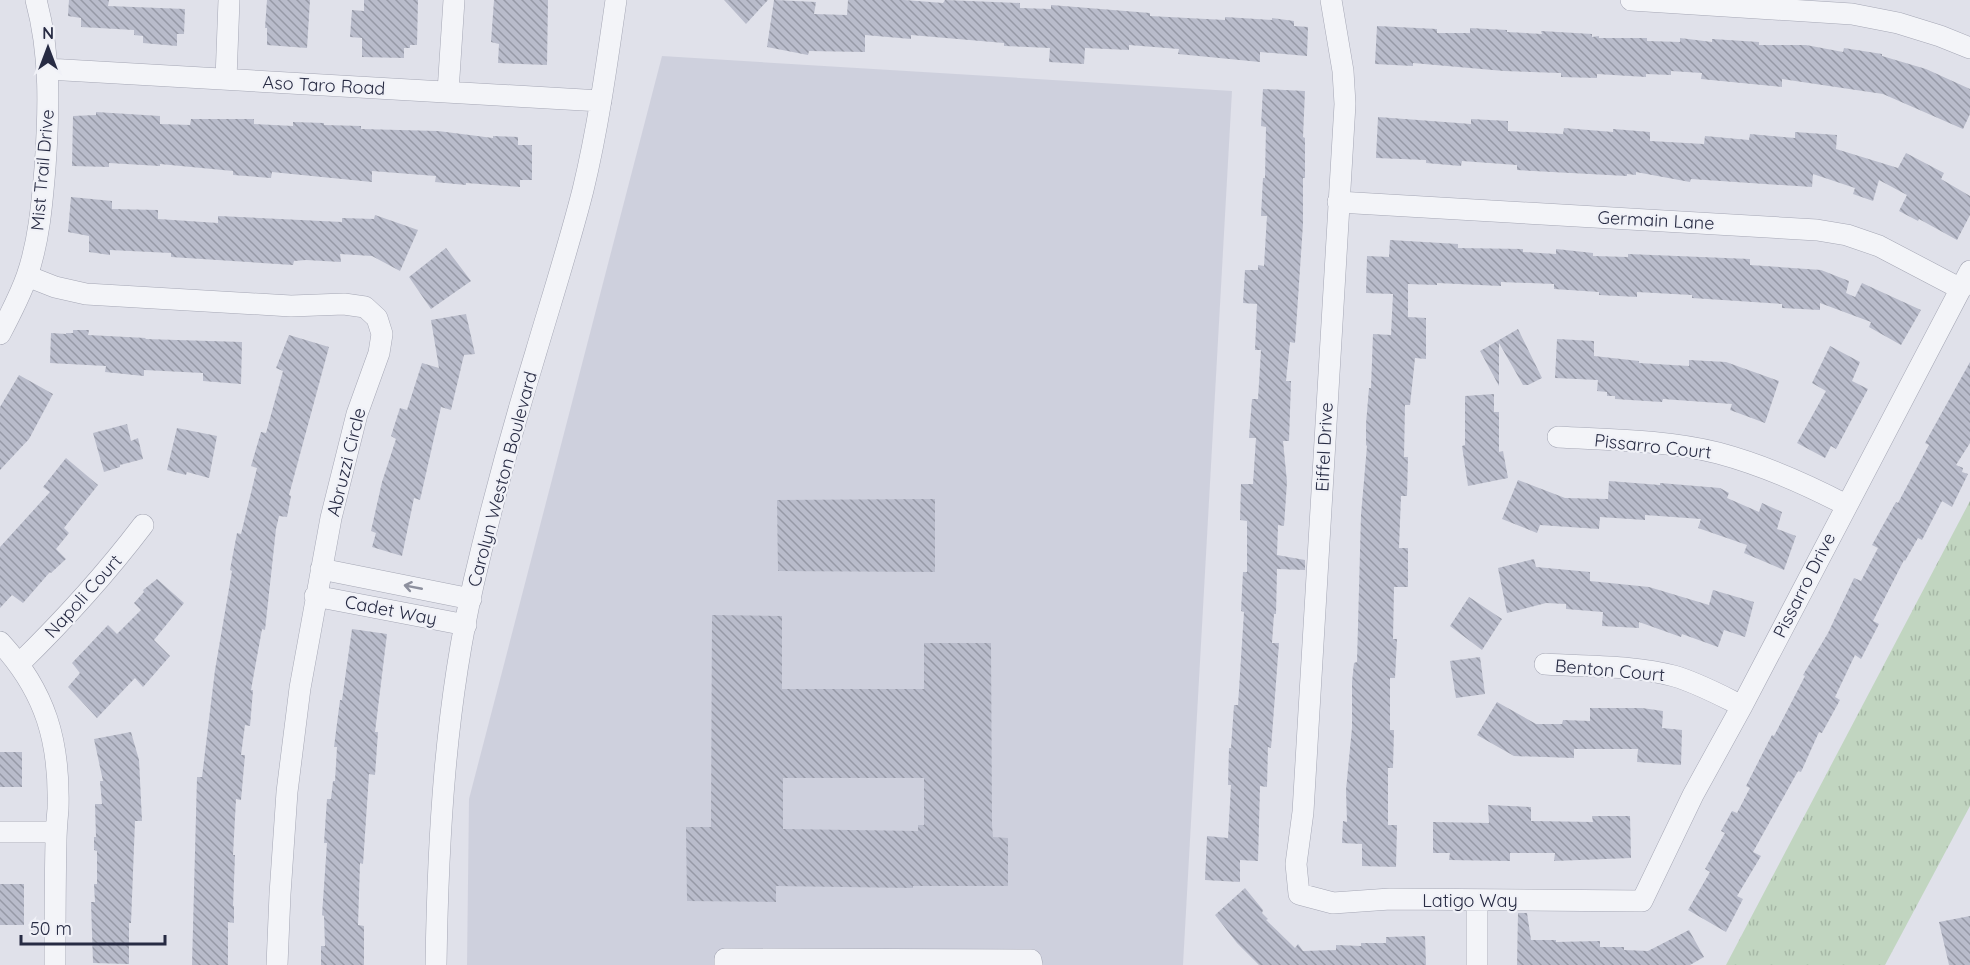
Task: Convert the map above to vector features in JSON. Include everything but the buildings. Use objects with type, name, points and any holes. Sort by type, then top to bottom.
[{"type":"street","name":"Mist Trail Drive","points":[[0,334],[27,276],[42,207],[49,111],[47,69],[36,0]]},
{"type":"street","points":[[226,79],[229,0]]},
{"type":"street","points":[[448,92],[454,0]]},
{"type":"street","name":"Carolyn Weston Boulevard","points":[[436,965],[439,848],[455,683],[471,599],[513,434],[583,189],[601,101],[616,0]]},
{"type":"street","name":"Eiffel Drive","points":[[1299,894],[1296,864],[1303,812],[1345,104],[1343,71],[1331,0]]},
{"type":"street","points":[[1631,0],[1852,14],[1898,23],[1970,48]]},
{"type":"street","name":"Aso Taro Road","points":[[47,69],[601,101]]},
{"type":"street","name":"Germain Lane","points":[[1338,202],[1817,230],[1847,235],[1965,280]]},
{"type":"street","name":"Abruzzi Circle","points":[[27,276],[55,287],[86,294],[291,306],[344,304],[365,307],[376,318],[382,334],[379,353],[357,414],[331,518],[315,596],[300,688],[287,792],[277,965]]},
{"type":"street","name":"Pissarro Drive","points":[[1642,901],[1693,795],[1965,280]]},
{"type":"street","name":"Pissarro Court","points":[[1558,437],[1669,444],[1716,452],[1800,481],[1846,505]]},
{"type":"street","name":"Napoli Court","points":[[20,664],[64,621],[143,525]]},
{"type":"street","name":"Cadet Way","points":[[321,569],[471,599]]},
{"type":"street","name":"Cadet Way","points":[[315,596],[466,625]]},
{"type":"street","points":[[0,642],[20,664],[36,690],[47,717],[55,750],[58,810],[54,965]]},
{"type":"street","name":"Benton Court","points":[[1545,664],[1645,670],[1674,676],[1703,686],[1742,706]]},
{"type":"street","points":[[0,832],[56,832]]},
{"type":"street","name":"Latigo Way","points":[[1299,894],[1333,903],[1389,899],[1642,901]]},
{"type":"street","points":[[1477,965],[1478,900]]},
{"type":"street","points":[[725,965],[724,959],[1031,960],[1032,965]]},
{"type":"shaded area","points":[[662,56],[1232,91],[1183,965],[467,965],[469,799]]},
{"type":"green space","points":[[1970,501],[1970,806],[1885,965],[1726,965]]}]
